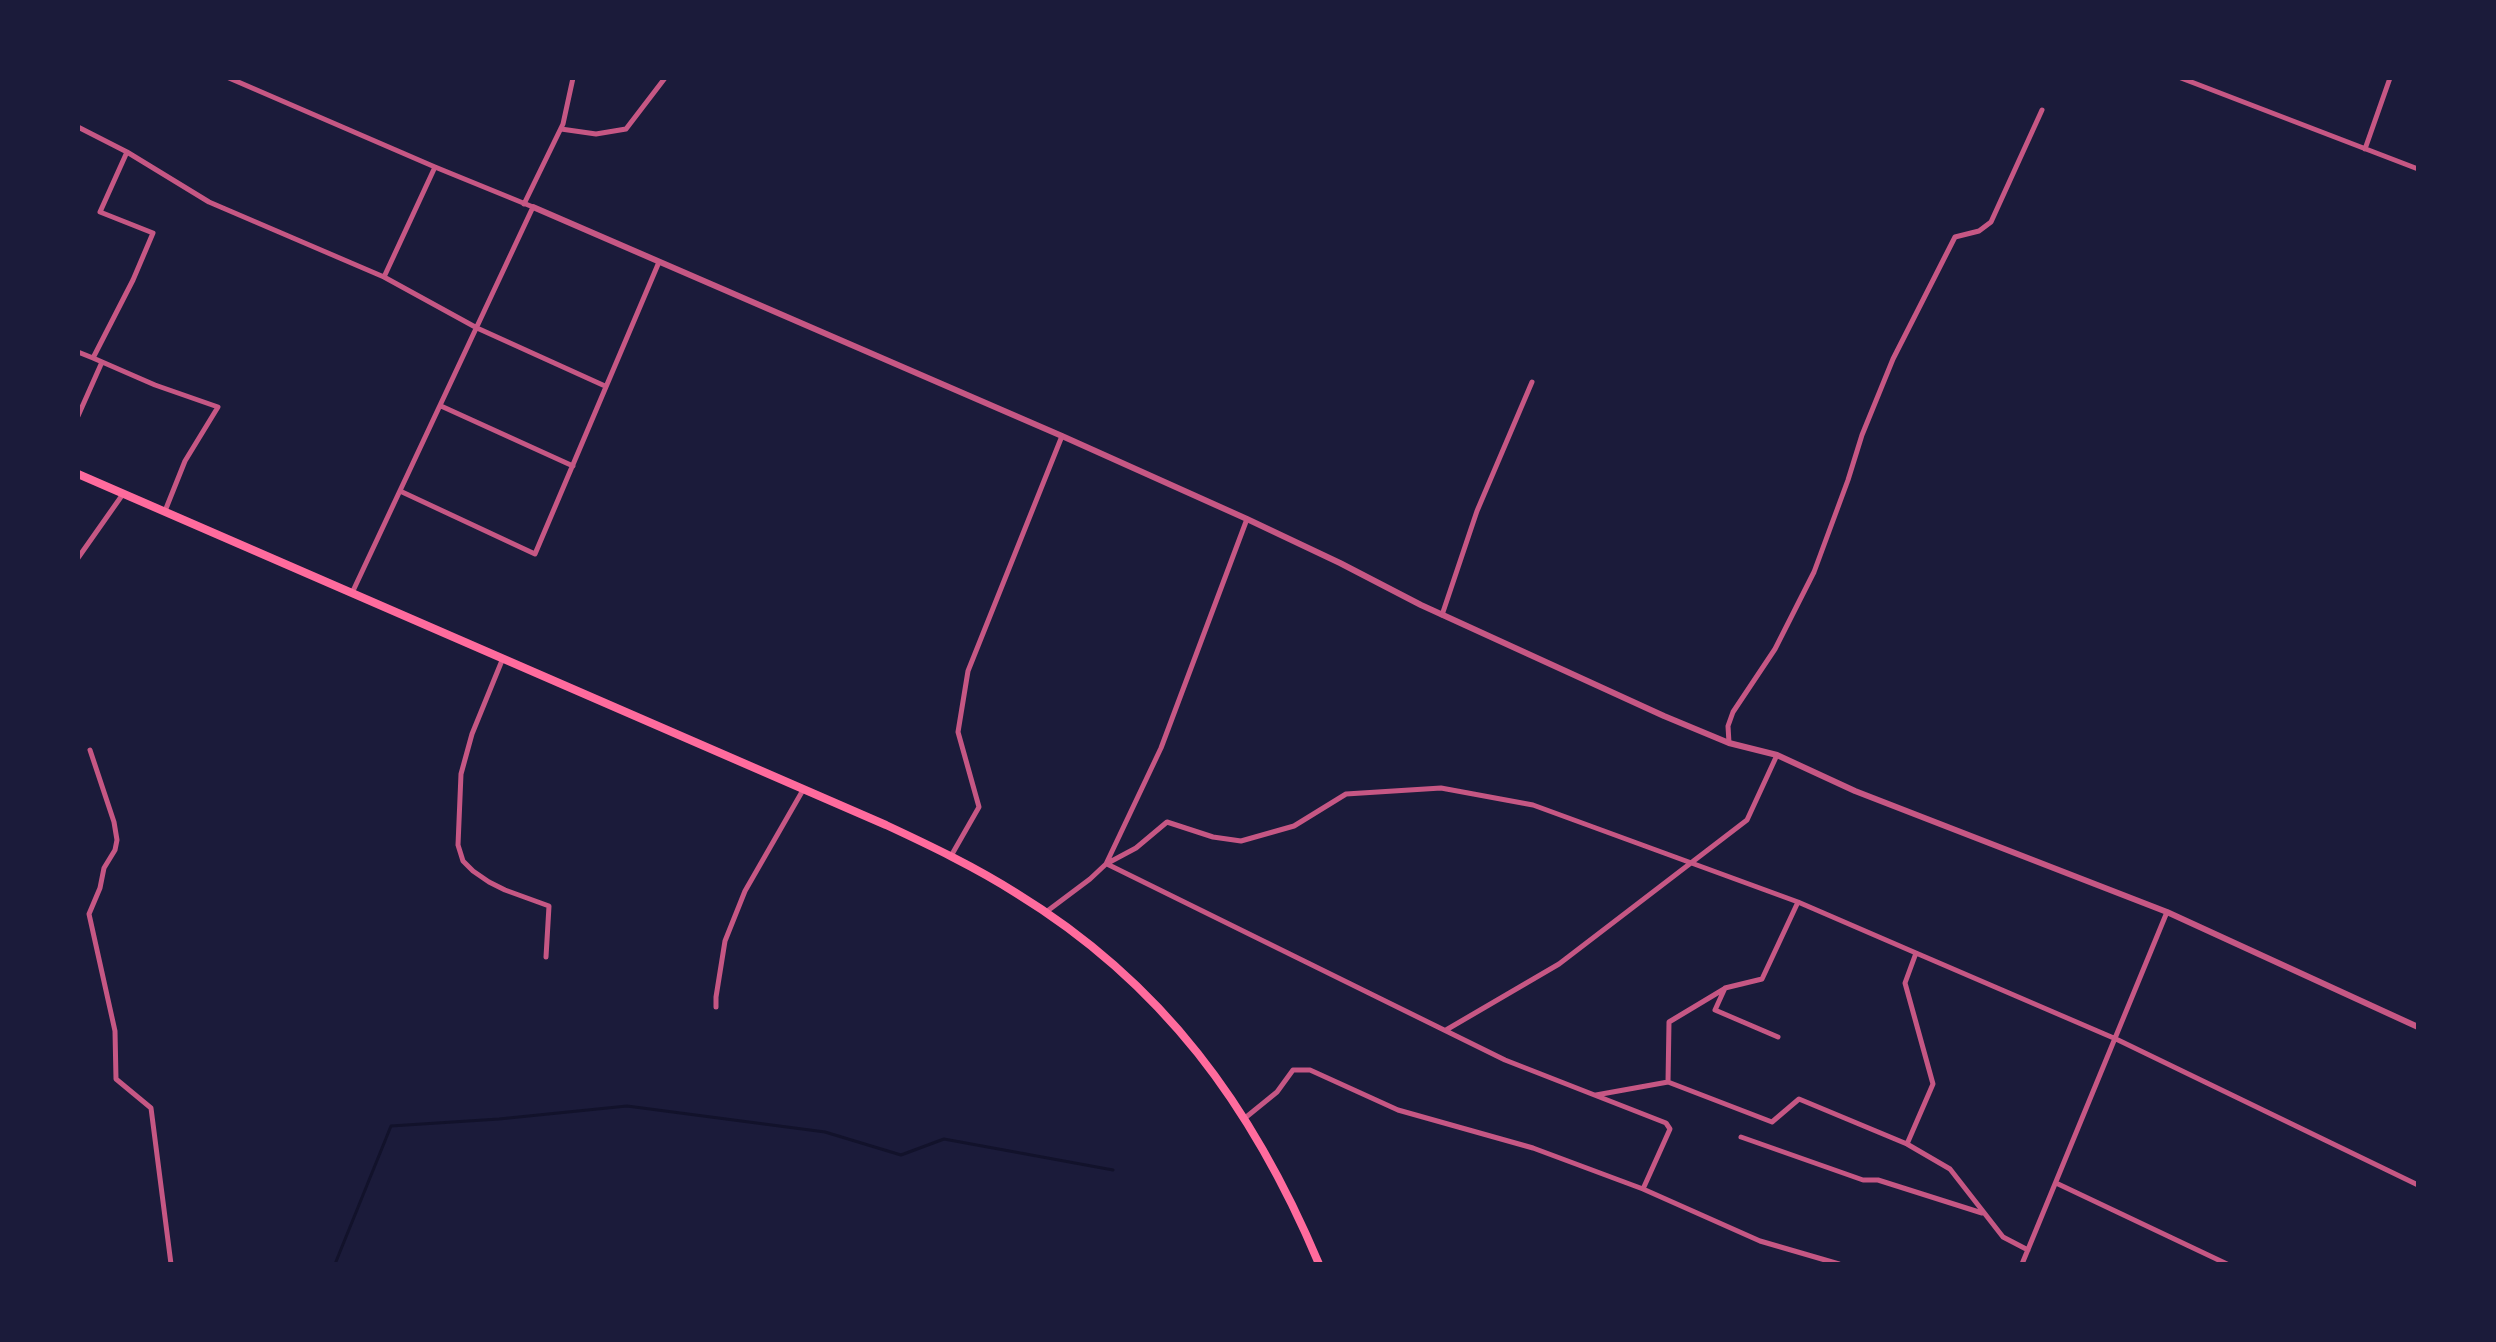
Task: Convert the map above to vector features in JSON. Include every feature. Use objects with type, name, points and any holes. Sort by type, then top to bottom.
[{"type":"main road","points":[[78,474],[886,825],[951,856],[1015,892],[1046,912],[1109,962],[1163,1012],[1220,1079],[1279,1176],[1319,1264]]},
{"type":"street","points":[[229,78],[1062,436],[1247,519],[1442,615],[1664,716],[1729,743],[1777,755],[1855,791],[2167,912],[2418,1027]]},
{"type":"street","points":[[524,204],[561,129],[573,78]]},
{"type":"street","points":[[561,129],[596,134],[626,129],[665,78]]},
{"type":"street","points":[[2181,78],[2418,169]]},
{"type":"street","points":[[2365,149],[2390,78]]},
{"type":"street","points":[[1729,743],[1728,726],[1733,712],[1775,649],[1814,572],[1862,435],[1893,359],[1955,237],[1979,231],[1991,222],[2042,110]]},
{"type":"street","points":[[78,127],[127,152],[209,202],[384,277],[477,328],[605,386]]},
{"type":"street","points":[[93,358],[153,233],[100,212],[127,152]]},
{"type":"street","points":[[384,277],[435,167]]},
{"type":"street","points":[[352,593],[533,207]]},
{"type":"street","points":[[400,491],[535,554],[659,262]]},
{"type":"street","points":[[78,352],[155,385],[218,407],[185,461],[164,512]]},
{"type":"street","points":[[78,416],[102,362]]},
{"type":"street","points":[[1442,615],[1477,511],[1532,382]]},
{"type":"street","points":[[441,406],[573,466]]},
{"type":"street","points":[[951,856],[979,807],[958,732],[968,671],[1062,436]]},
{"type":"street","points":[[78,558],[123,494]]},
{"type":"street","points":[[1106,864],[1161,748],[1247,519]]},
{"type":"street","points":[[503,657],[472,734],[461,774],[458,845],[463,861],[489,882],[549,906],[546,957]]},
{"type":"street","points":[[90,750],[117,840],[89,914],[115,1031],[116,1079],[151,1108],[171,1264]]},
{"type":"street","points":[[1445,1031],[1559,964],[1747,820],[1777,755]]},
{"type":"street","points":[[1046,912],[1106,864],[1136,848],[1167,822],[1213,837],[1241,841],[1294,826],[1346,794],[1441,788],[1533,805],[1798,902],[2116,1039],[2418,1185]]},
{"type":"street","points":[[716,1007],[725,941],[740,903],[803,790]]},
{"type":"street","points":[[1106,864],[1505,1060],[1666,1123],[1670,1129],[1643,1189]]},
{"type":"street","points":[[1668,1082],[1669,1022],[1725,988],[1762,979],[1798,902]]},
{"type":"street","points":[[2022,1264],[2167,912]]},
{"type":"street","points":[[1907,1144],[1933,1084],[1905,983],[1916,953]]},
{"type":"street","points":[[1725,988],[1715,1010],[1778,1037]]},
{"type":"street","points":[[1245,1118],[1277,1092],[1293,1070],[1310,1070],[1398,1110],[1533,1148],[1643,1189],[1760,1241],[1839,1264]]},
{"type":"street","points":[[1595,1095],[1668,1082],[1772,1122],[1799,1099],[1907,1144],[1950,1169],[2003,1237],[2028,1250]]},
{"type":"street","points":[[1741,1137],[1863,1180],[1878,1180],[1983,1213]]},
{"type":"street","points":[[2056,1183],[2227,1264]]},
{"type":"waterway","points":[[335,1264],[391,1126],[627,1106],[825,1132],[901,1155],[944,1139],[1113,1170]]}]
